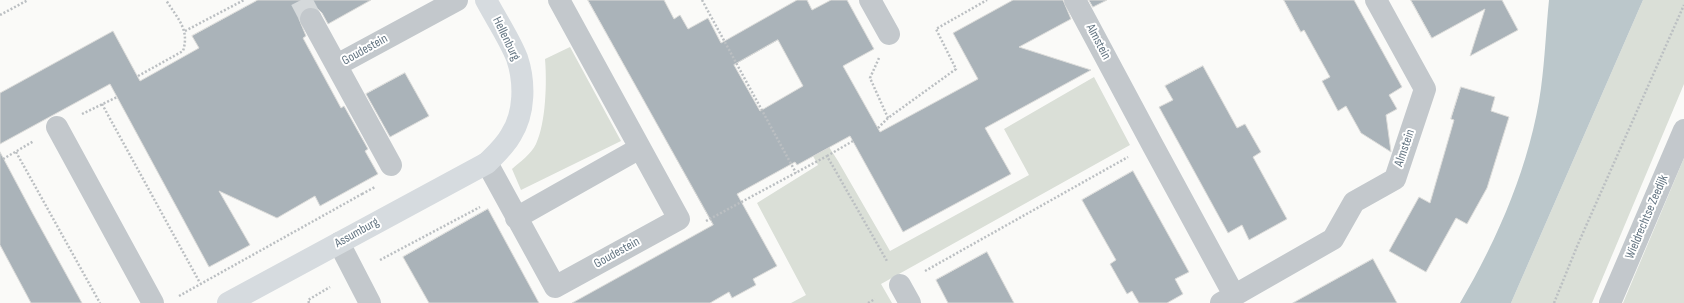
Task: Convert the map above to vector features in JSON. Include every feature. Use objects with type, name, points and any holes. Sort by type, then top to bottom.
[{"type":"street","name":"Goudestein","points":[[337,65],[457,0]]},
{"type":"street","name":"Hellenburg","points":[[486,0],[516,56],[522,76],[523,96],[519,116],[512,134],[501,150],[487,163]]},
{"type":"street","points":[[559,0],[678,219]]},
{"type":"street","points":[[870,0],[889,34]]},
{"type":"street","name":"Almstein","points":[[1075,0],[1152,144],[1228,299],[1333,239],[1354,202],[1395,179],[1425,90],[1376,0]]},
{"type":"street","name":"Goudestein","points":[[311,19],[391,165]]},
{"type":"street","points":[[56,127],[163,301]]},
{"type":"street","name":"Wieldrechtse Zeedijk","points":[[1610,303],[1684,130]]},
{"type":"street","points":[[516,218],[640,148]]},
{"type":"street","name":"Goudestein","points":[[487,163],[555,287],[678,219]]},
{"type":"street","name":"Assumburg","points":[[228,303],[487,163]]},
{"type":"street","points":[[339,243],[370,303]]},
{"type":"path","points":[[0,16],[28,0]]},
{"type":"path","points":[[138,76],[183,51],[186,40],[185,31],[166,0]]},
{"type":"path","points":[[185,31],[244,0]]},
{"type":"path","points":[[702,0],[796,173]]},
{"type":"path","points":[[878,128],[888,118],[956,68],[936,29],[987,0]]},
{"type":"path","points":[[1554,303],[1578,244],[1684,5]]},
{"type":"path","points":[[888,118],[870,78],[889,34]]},
{"type":"path","points":[[102,104],[200,283]]},
{"type":"path","points":[[678,219],[685,232],[853,141]]},
{"type":"path","points":[[868,303],[905,294],[1152,144]]},
{"type":"path","points":[[16,152],[100,303]]},
{"type":"path","points":[[827,156],[905,294]]},
{"type":"path","points":[[163,301],[200,283],[362,194]]},
{"type":"path","points":[[309,303],[308,300],[354,273],[504,195]]},
{"type":"shaded area","points":[[1549,0],[1643,0],[1511,303],[1460,303],[1500,226],[1521,172],[1536,116],[1541,88]]},
{"type":"shaded area","points":[[1643,0],[1684,0],[1684,84],[1592,303],[1511,303]]},
{"type":"shaded area","points":[[570,47],[621,141],[521,190],[512,169],[525,158],[536,144],[542,125],[545,102],[545,59]]},
{"type":"shaded area","points":[[1094,77],[1130,145],[881,284],[892,303],[791,303],[806,295],[757,203],[818,165],[804,140],[820,133],[890,251],[1029,175],[1004,129]]},
{"type":"shaded area","points":[[1684,158],[1684,303],[1623,303]]},
{"type":"building","points":[[258,0],[371,0],[328,24],[322,13],[318,9],[312,7],[305,8],[301,12],[299,19],[306,36],[303,38],[341,108],[344,106],[368,149],[365,151],[378,174],[320,206],[315,196],[277,218],[219,191],[250,245],[209,267],[110,84],[0,144],[0,93],[113,31],[140,81],[199,48],[192,36]]},
{"type":"building","points":[[588,0],[664,0],[674,19],[680,15],[688,29],[708,18],[721,43],[797,0],[807,0],[812,10],[831,0],[847,0],[874,49],[843,66],[880,132],[978,79],[953,33],[1013,0],[1063,0],[1071,19],[1019,47],[1091,70],[985,128],[1011,174],[903,232],[850,136],[797,165],[795,162],[737,194],[777,266],[753,279],[756,285],[732,298],[729,292],[710,303],[572,303],[713,225]],"holes":[[[778,40],[803,86],[760,111],[734,65]]]},
{"type":"building","points":[[1089,0],[1107,0],[1093,7]]},
{"type":"building","points":[[1284,0],[1354,0],[1402,87],[1389,95],[1397,109],[1386,115],[1391,152],[1361,133],[1346,106],[1338,111],[1322,81],[1330,77],[1304,30],[1301,32]]},
{"type":"building","points":[[1411,0],[1502,0],[1518,30],[1470,56],[1485,9],[1432,38]]},
{"type":"building","points":[[1203,66],[1237,128],[1245,124],[1261,152],[1253,157],[1287,219],[1249,240],[1242,225],[1228,233],[1159,107],[1173,100],[1165,86]]},
{"type":"building","points":[[405,73],[429,116],[390,137],[366,94]]},
{"type":"building","points":[[1461,87],[1495,97],[1491,111],[1509,117],[1487,188],[1467,224],[1456,218],[1426,272],[1389,251],[1419,197],[1430,203],[1454,120],[1451,119]]},
{"type":"building","points":[[0,152],[82,303],[31,303],[0,245]]},
{"type":"building","points":[[1133,171],[1189,272],[1175,279],[1183,294],[1167,303],[1139,303],[1132,291],[1127,294],[1110,264],[1116,260],[1082,200]]},
{"type":"building","points":[[488,209],[539,303],[429,303],[403,257]]},
{"type":"building","points":[[987,252],[1014,303],[948,303],[936,280]]},
{"type":"building","points":[[1373,259],[1397,303],[1293,303]]},
{"type":"tunnel","points":[[301,0],[311,19]]}]
